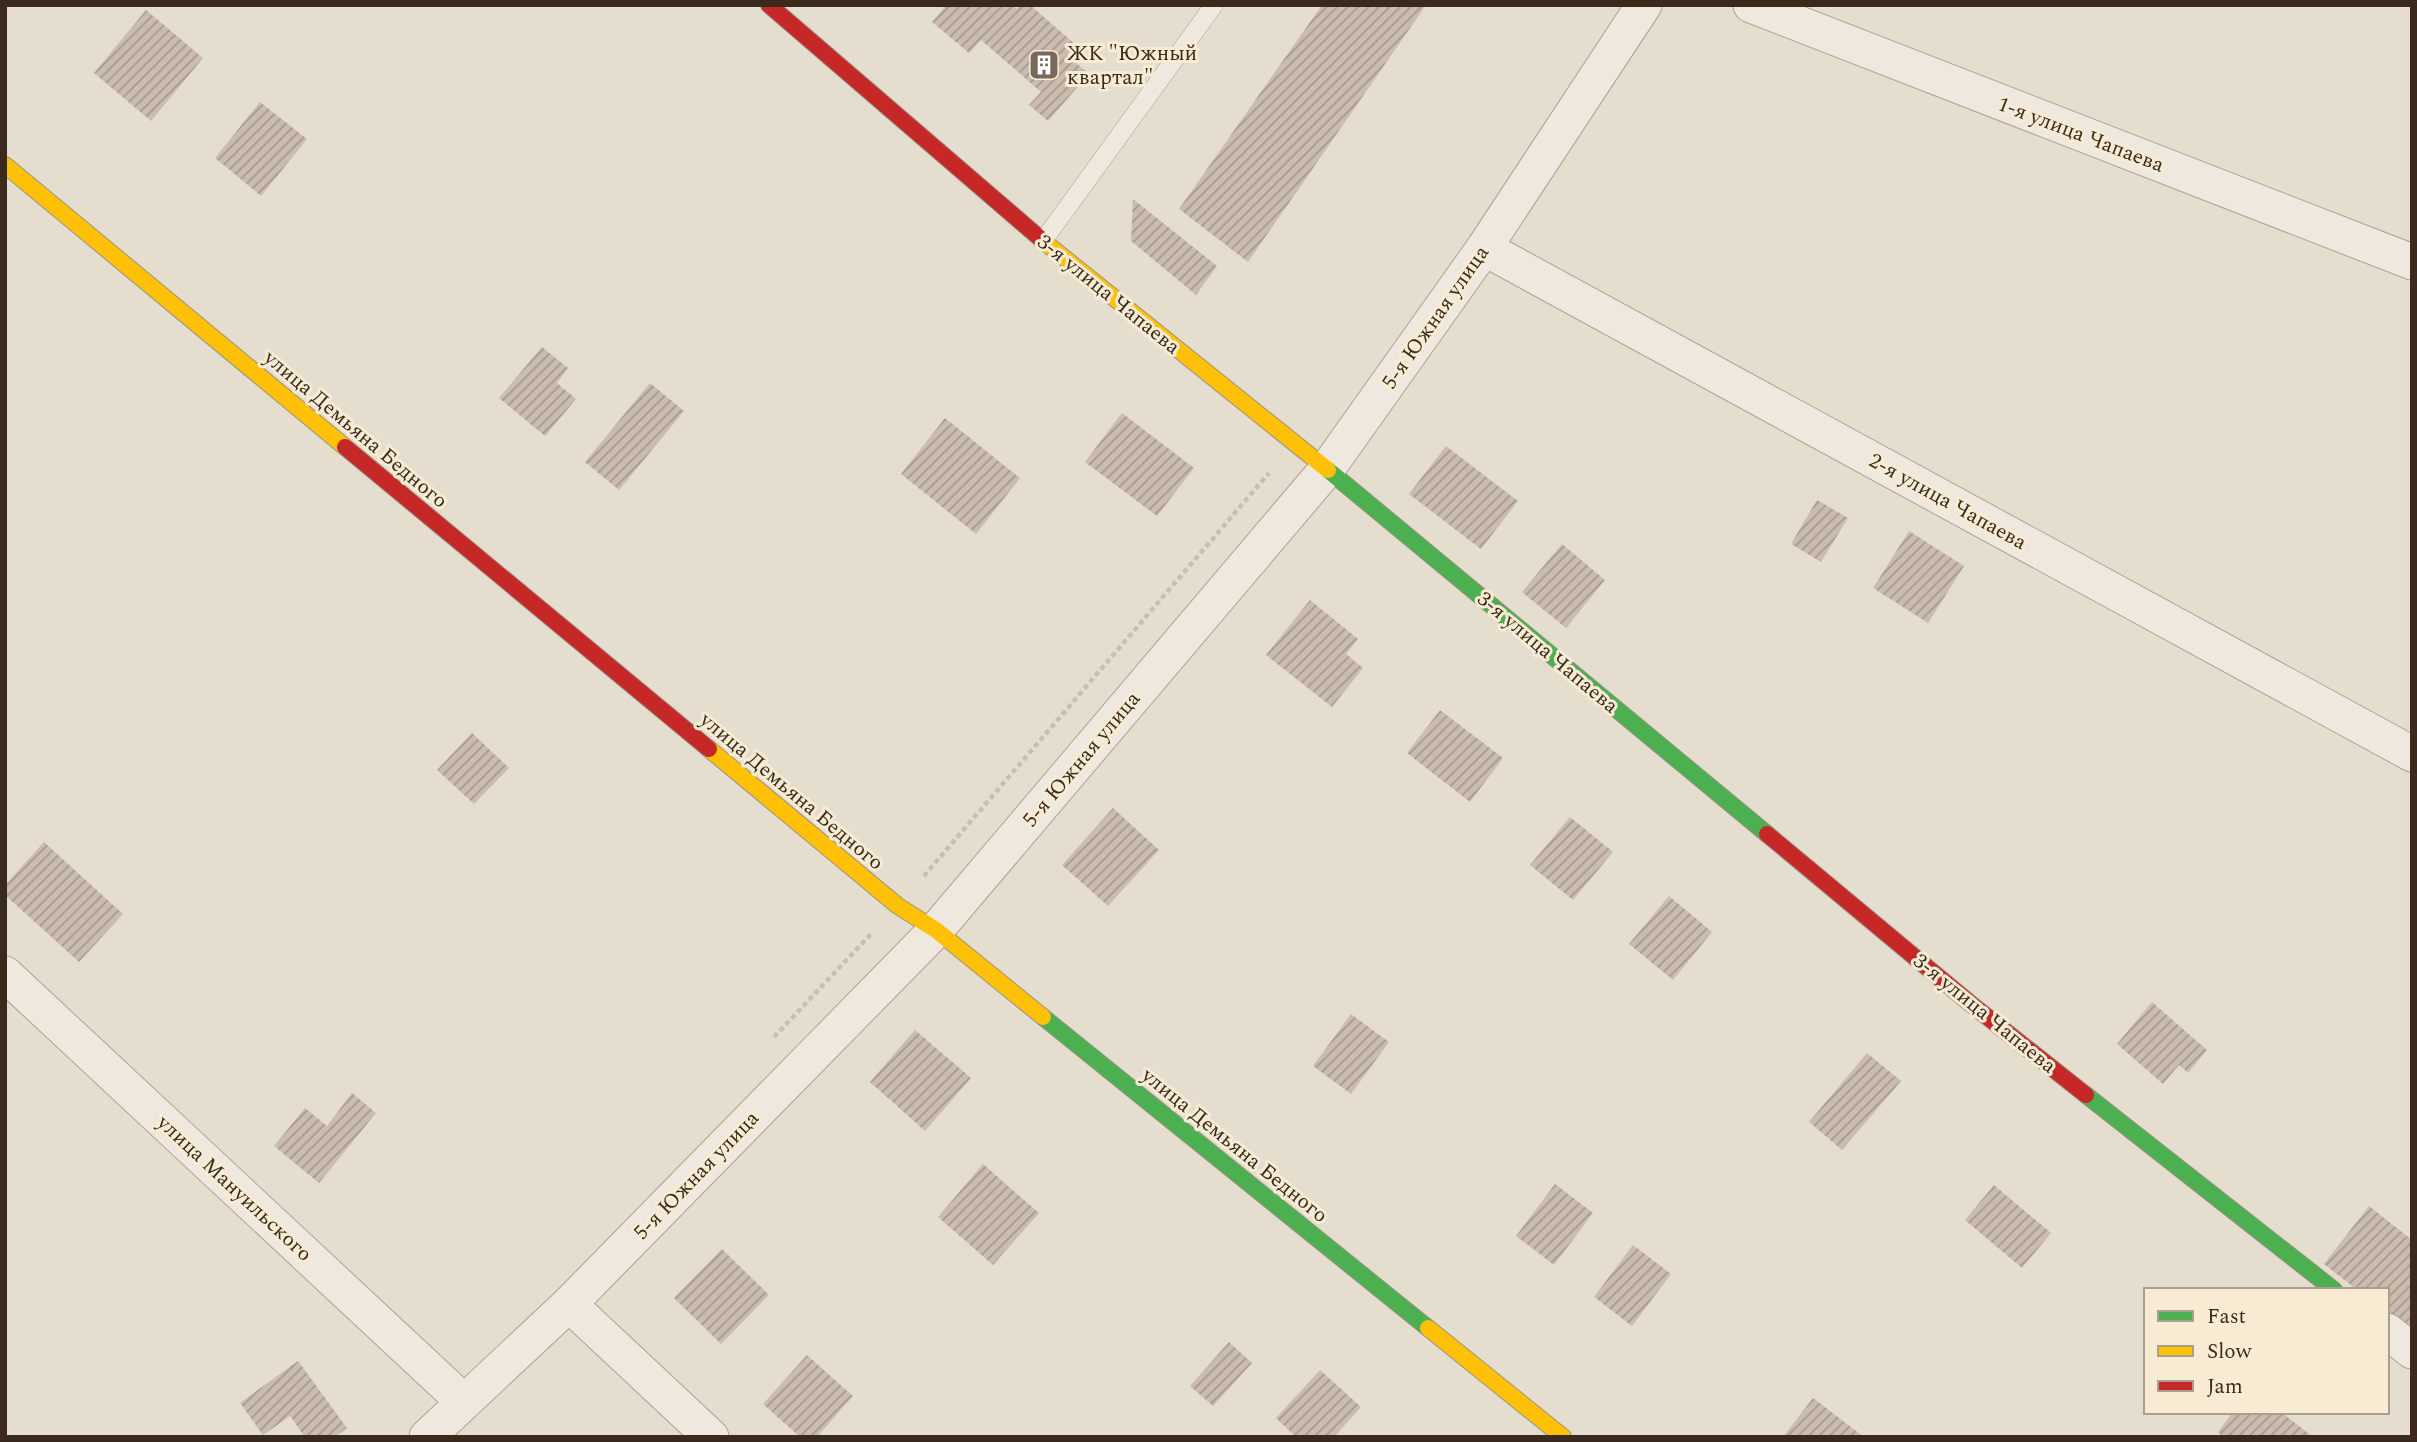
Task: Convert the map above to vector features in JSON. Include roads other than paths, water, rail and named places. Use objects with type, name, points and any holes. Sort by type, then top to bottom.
[{"type":"street","name":"3-я улица Чапаева","points":[[769,5],[1043,241],[1327,469],[1971,1004],[2331,1288]]},
{"type":"street","name":"5-я Южная улица","points":[[427,1437],[569,1304],[936,930],[1327,469],[1484,248],[1644,5]]},
{"type":"street","name":"1-я улица Чапаева","points":[[1751,5],[2412,262]]},
{"type":"street","name":"улица Демьяна Бедного","points":[[5,165],[898,906],[936,930],[1563,1437]]},
{"type":"street","name":"2-я улица Чапаева","points":[[1484,248],[2412,754]]},
{"type":"street","name":"улица Мануильского","points":[[5,974],[464,1402]]},
{"type":"street","points":[[569,1304],[711,1437]]},
{"type":"street","points":[[2389,1333],[2412,1351]]},
{"type":"lane","points":[[1043,241],[1214,5]]},
{"type":"place","name":"ЖК \"Южный квартал\"","points":[[1044,65]]}]
